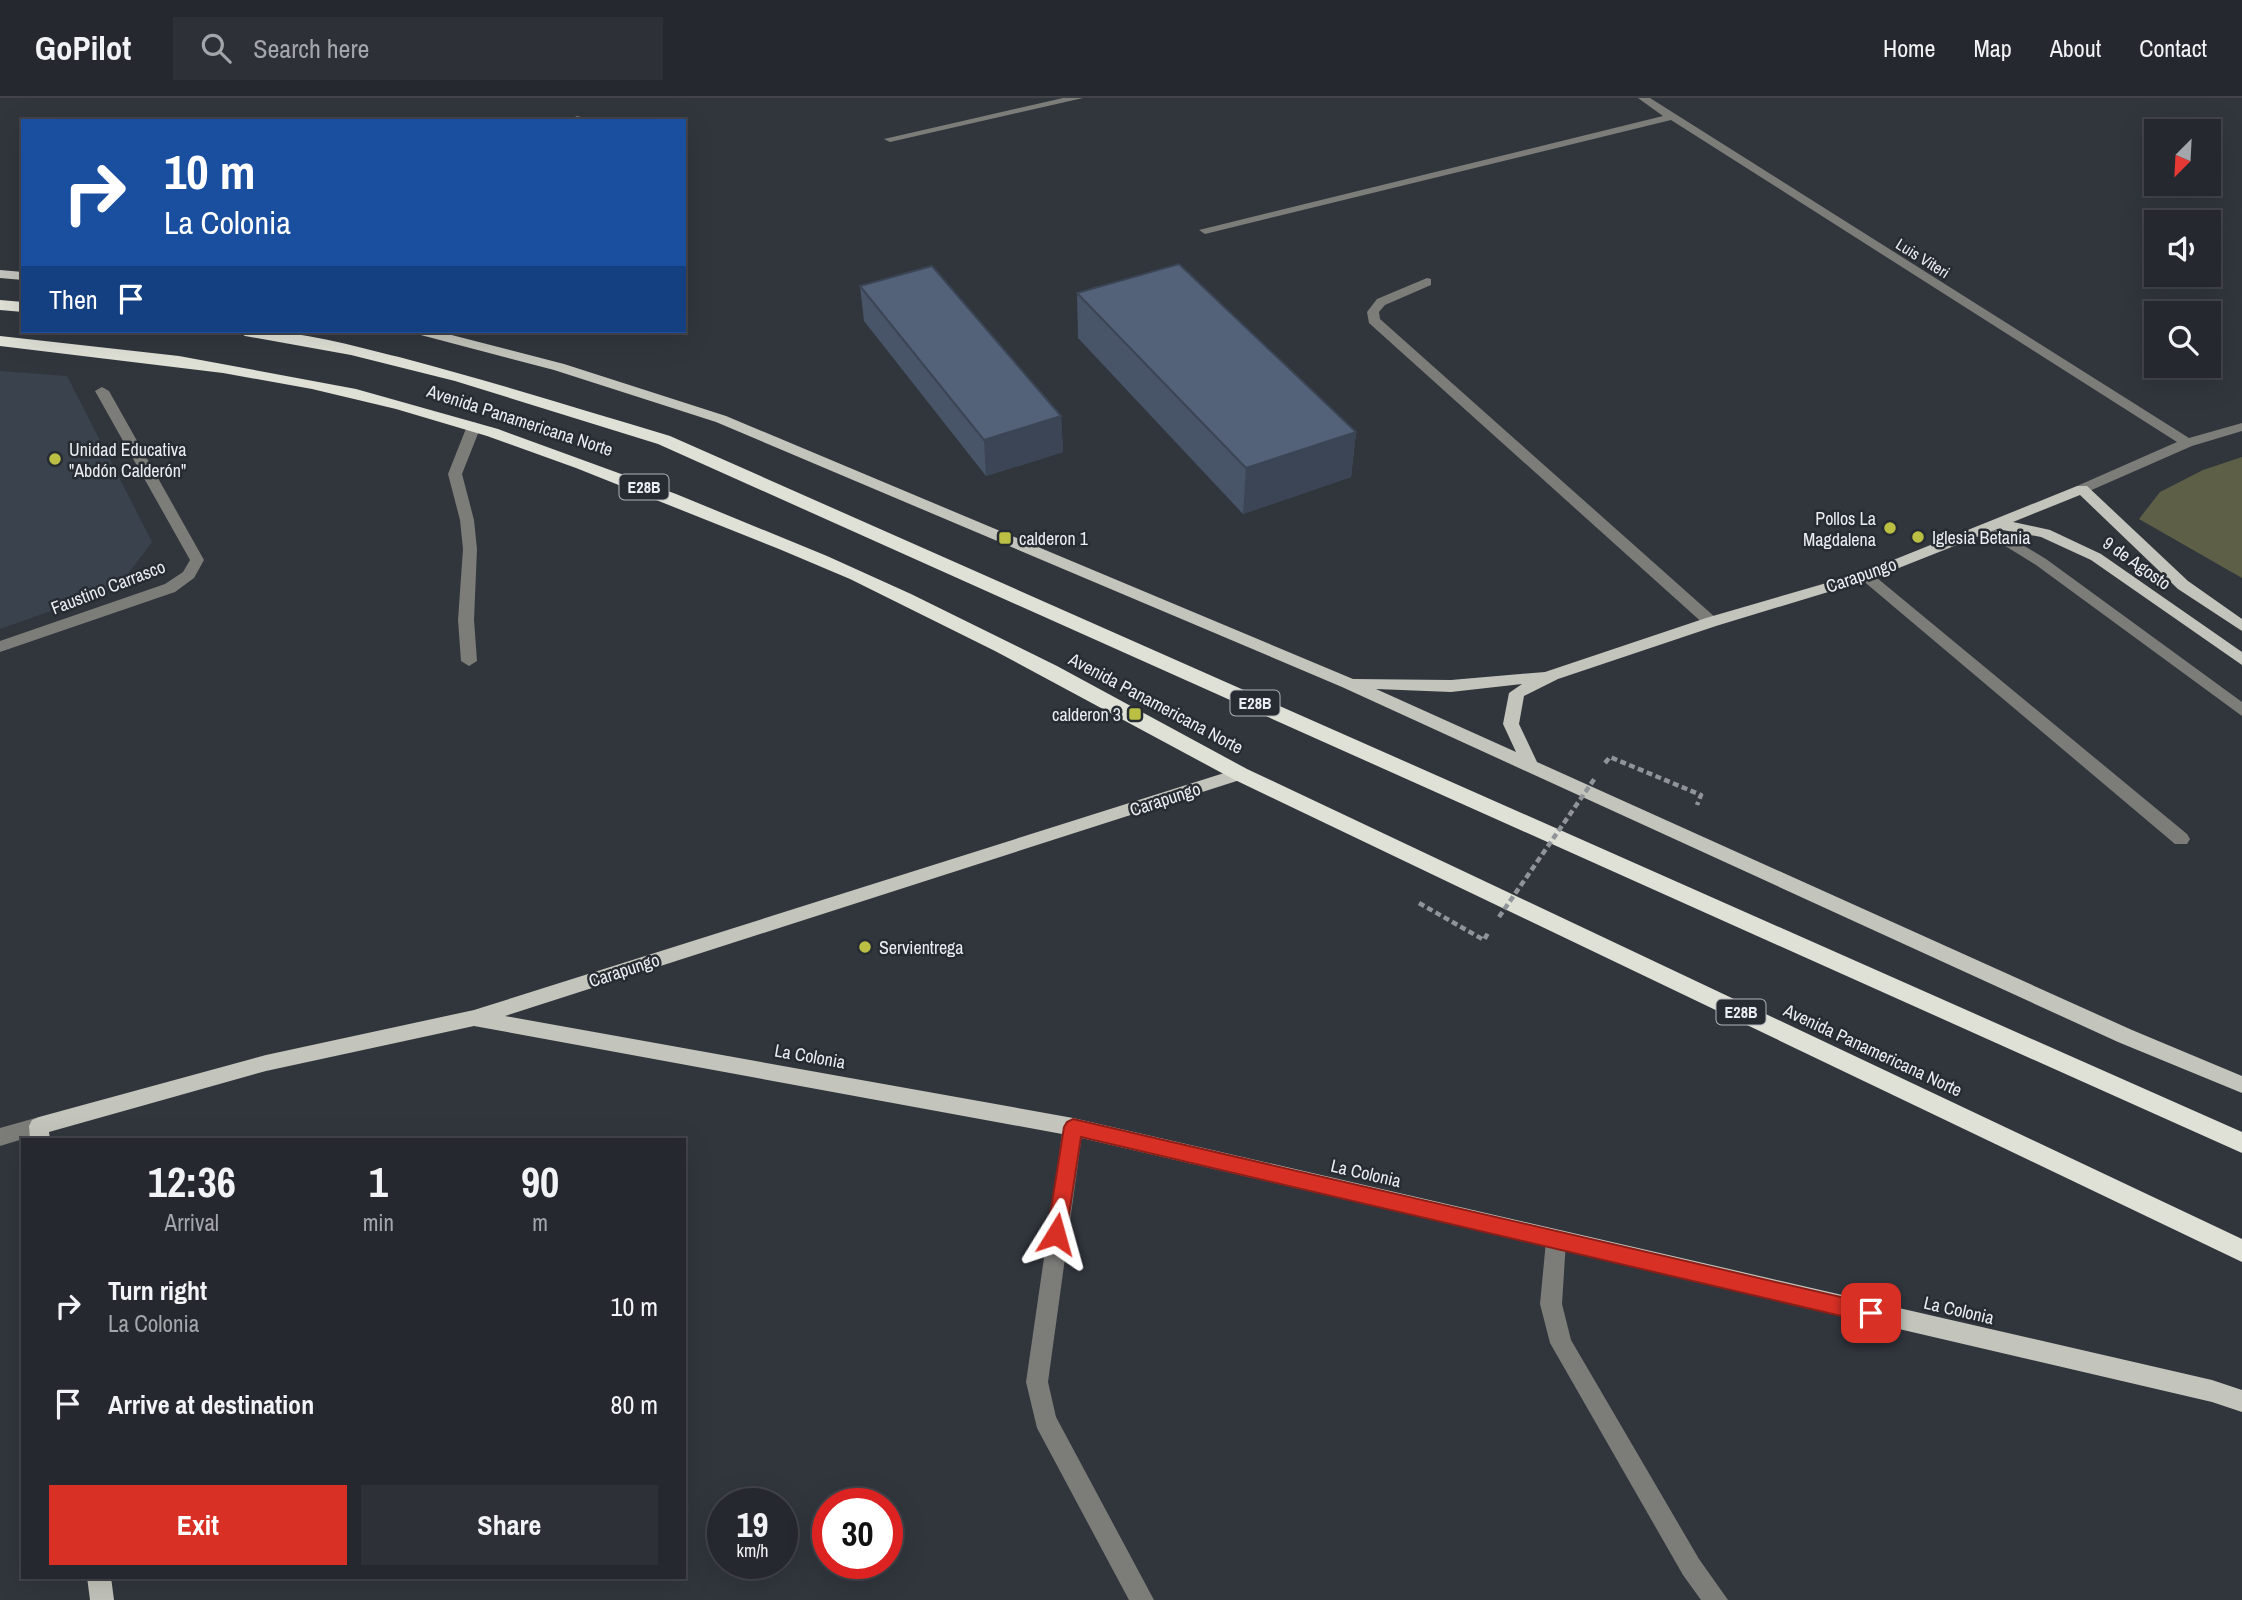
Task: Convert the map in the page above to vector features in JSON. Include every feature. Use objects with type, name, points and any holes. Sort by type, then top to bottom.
[{"type":"highway","points":[[0,305],[21,307]]},
{"type":"highway","name":"Avenida Panamericana Norte","points":[[256,333],[352,350],[461,377],[664,440],[2242,1143]]},
{"type":"highway","name":"Avenida Panamericana Norte","points":[[0,341],[115,352],[238,369],[356,394],[474,426],[588,464],[855,574],[1135,714],[1240,774],[2242,1251]]},
{"type":"main road","points":[[0,274],[21,276]]},
{"type":"main road","points":[[430,333],[559,367],[721,418],[1348,683],[2125,1036],[2242,1085]]},
{"type":"main road","name":"Carapungo","points":[[1531,764],[1511,724],[1517,693],[1552,675],[1711,622],[1866,576],[2081,489]]},
{"type":"main road","name":"9 de Agosto","points":[[2081,489],[2183,585],[2242,626]]},
{"type":"main road","name":"9 de Agosto","points":[[1992,526],[2045,533],[2096,556],[2242,660]]},
{"type":"main road","name":"Carapungo","points":[[1348,683],[1451,686],[1552,675]]},
{"type":"main road","name":"Carapungo","points":[[40,1133],[266,1063],[474,1018],[1240,774]]},
{"type":"main road","name":"La Colonia","points":[[474,1018],[1073,1127],[2199,1388],[2242,1401]]},
{"type":"main road","points":[[99,1579],[102,1600]]},
{"type":"street","points":[[890,139],[1078,98]]},
{"type":"street","name":"Luis Viteri","points":[[1643,98],[2187,443]]},
{"type":"street","points":[[1205,230],[1671,117]]},
{"type":"street","points":[[1427,282],[1381,302],[1373,312],[1374,320],[1711,622]]},
{"type":"street","name":"Faustino Carrasco","points":[[0,647],[170,588],[189,575],[197,561],[102,391]]},
{"type":"street","points":[[469,661],[466,620],[470,549],[467,520],[455,474],[474,426]]},
{"type":"street","name":"Carapungo","points":[[2081,489],[2187,443],[2242,427]]},
{"type":"street","points":[[1992,526],[2242,710]]},
{"type":"street","points":[[1866,576],[2181,839]]},
{"type":"street","points":[[1073,1127],[1037,1382],[1045,1420],[1142,1600]]},
{"type":"street","name":"Carapungo","points":[[0,1137],[40,1133]]},
{"type":"street","points":[[1556,1241],[1551,1304],[1561,1343],[1691,1567],[1716,1600]]},
{"type":"path","points":[[1499,917],[1595,778]]},
{"type":"shaded area","name":"Unidad Educativa \"Abdón Calderón\"","points":[[0,371],[67,376],[152,542],[118,587],[0,629]]},
{"type":"green space","points":[[2242,457],[2242,578],[2139,519],[2160,492],[2203,470]]},
{"type":"building","points":[[1179,264],[1356,432],[1246,468],[1077,293]]},
{"type":"building","points":[[932,266],[1061,416],[984,440],[860,286]]},
{"type":"place","name":"Unidad Educativa \"Abdón Calderón\"","points":[[55,459]]},
{"type":"place","name":"Pollos La Magdalena","points":[[1890,528]]},
{"type":"place","name":"Iglesia Betania","points":[[1918,537]]},
{"type":"place","name":"calderon 1","points":[[1005,538]]},
{"type":"place","name":"calderon 3","points":[[1135,714]]},
{"type":"place","name":"Servientrega","points":[[865,947]]},
{"type":"route","points":[[1056,1234],[1073,1127],[1871,1313]]}]
